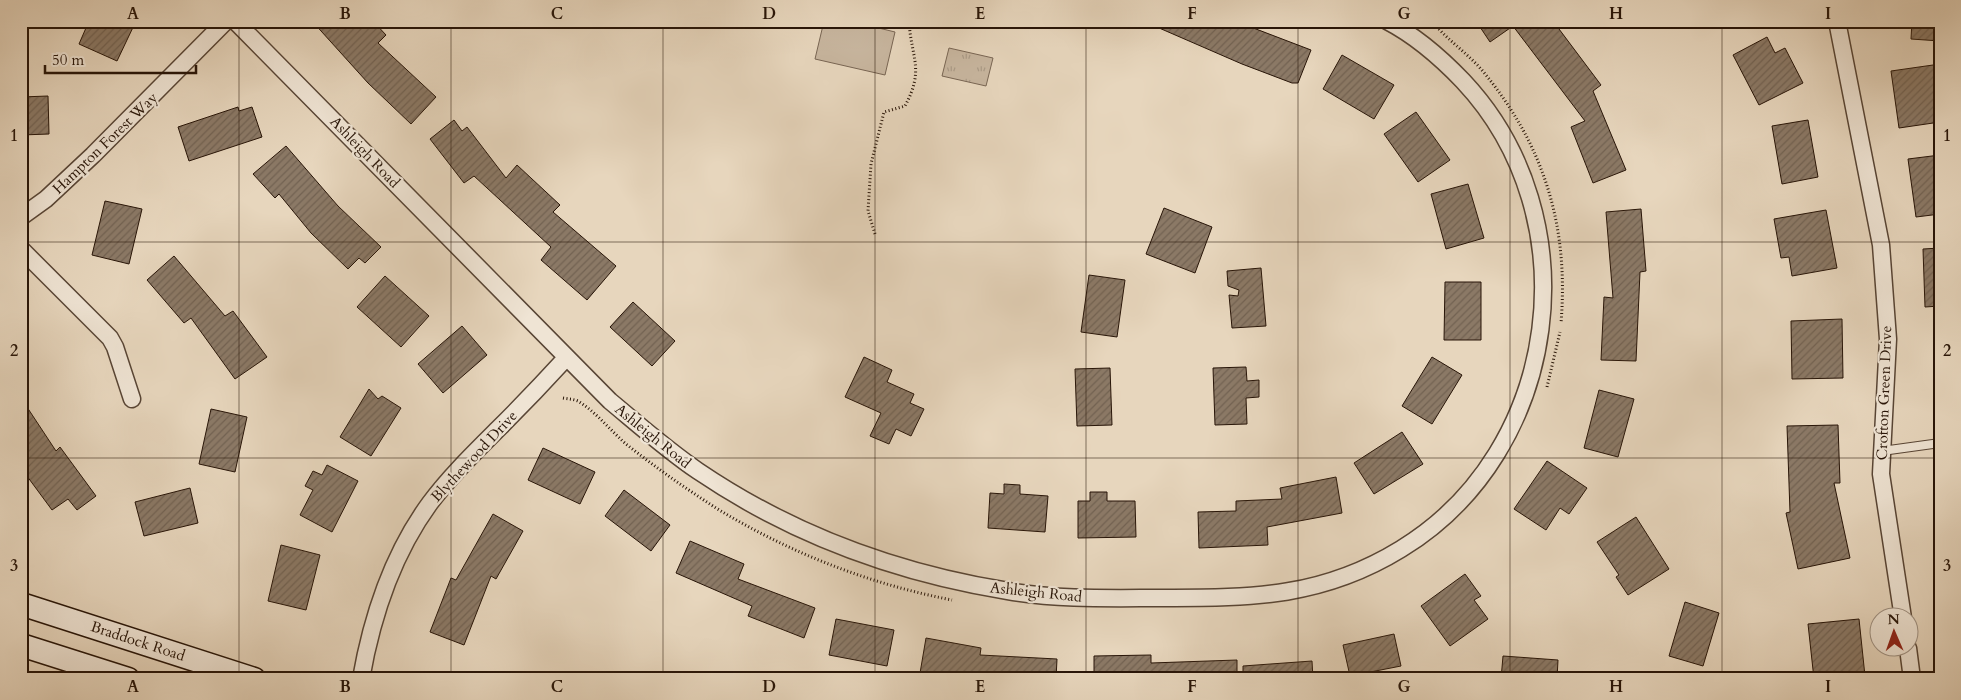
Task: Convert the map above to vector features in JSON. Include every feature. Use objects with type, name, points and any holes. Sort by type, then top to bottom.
[{"type":"main road","name":"Braddock Road","points":[[21,604],[254,679]]},
{"type":"main road","points":[[21,645],[128,679]]},
{"type":"street","name":"Hampton Forest Way","points":[[21,217],[46,199],[93,155],[226,21]]},
{"type":"street","name":"Ashleigh Road","points":[[235,21],[610,401],[661,444],[698,471],[759,508],[846,549],[927,575],[1011,592],[1088,598],[1243,597],[1303,590],[1334,581],[1368,567],[1403,548],[1437,523],[1458,502],[1492,461],[1514,421],[1529,385],[1537,354],[1542,319],[1544,287],[1536,219],[1525,184],[1511,151],[1495,123],[1474,94],[1447,65],[1394,23]]},
{"type":"street","name":"Crofton Green Drive","points":[[1837,21],[1881,245],[1888,339],[1881,474],[1901,608]]},
{"type":"street","points":[[21,249],[110,338],[115,347],[132,399]]},
{"type":"street","name":"Blythewood Drive","points":[[361,679],[374,615],[391,572],[410,534],[430,503],[453,474],[566,358]]},
{"type":"street","points":[[1909,658],[1912,679]]},
{"type":"lane","points":[[1881,451],[1940,443]]},
{"type":"path","points":[[875,234],[868,211],[868,199],[871,164],[878,132],[884,112],[905,106],[913,90],[916,74],[917,66],[909,21]]},
{"type":"path","points":[[1432,21],[1468,55],[1506,102],[1527,136],[1545,179],[1560,243],[1564,293],[1559,343],[1545,394]]},
{"type":"path","points":[[563,398],[577,401],[626,444],[668,475],[751,528],[815,558],[864,577],[900,588],[960,602]]},
{"type":"green space","points":[[824,21],[850,21],[895,32],[885,75],[815,59]]},
{"type":"green space","points":[[949,48],[993,58],[986,86],[942,76]]},
{"type":"building","points":[[89,21],[136,21],[117,61],[79,44]]},
{"type":"building","points":[[312,21],[373,21],[386,35],[378,43],[436,97],[411,124],[368,83]]},
{"type":"building","points":[[1143,21],[1235,21],[1311,50],[1298,83],[1292,83],[1242,64]]},
{"type":"building","points":[[1476,21],[1553,21],[1601,85],[1593,91],[1626,170],[1593,183],[1571,127],[1585,121],[1513,26],[1490,42]]},
{"type":"building","points":[[1912,21],[1940,21],[1940,41],[1911,39]]},
{"type":"building","points":[[1767,37],[1775,53],[1785,48],[1803,83],[1759,105],[1733,55]]},
{"type":"building","points":[[1342,55],[1394,85],[1374,119],[1323,89]]},
{"type":"building","points":[[1940,64],[1940,122],[1899,128],[1891,71]]},
{"type":"building","points":[[48,96],[49,134],[21,135],[21,97]]},
{"type":"building","points":[[238,107],[239,111],[252,107],[262,137],[189,161],[178,127]]},
{"type":"building","points":[[1416,112],[1450,160],[1418,182],[1384,134]]},
{"type":"building","points":[[454,120],[462,131],[467,127],[506,178],[517,165],[560,205],[553,212],[616,266],[587,300],[541,260],[551,247],[474,176],[464,183],[430,139]]},
{"type":"building","points":[[1808,120],[1818,177],[1782,184],[1772,126]]},
{"type":"building","points":[[286,146],[338,206],[381,247],[365,263],[359,258],[348,269],[311,233],[279,194],[275,198],[253,174]]},
{"type":"building","points":[[1940,155],[1940,214],[1916,217],[1908,159]]},
{"type":"building","points":[[1468,184],[1484,238],[1446,249],[1431,194]]},
{"type":"building","points":[[105,201],[142,209],[129,264],[92,255]]},
{"type":"building","points":[[1164,208],[1212,227],[1195,273],[1146,254]]},
{"type":"building","points":[[1641,209],[1646,271],[1640,272],[1636,361],[1601,360],[1604,297],[1613,298],[1606,212]]},
{"type":"building","points":[[1826,210],[1837,268],[1792,276],[1789,257],[1781,258],[1774,219]]},
{"type":"building","points":[[1940,248],[1940,306],[1925,307],[1923,249]]},
{"type":"building","points":[[174,256],[225,316],[233,311],[267,357],[235,379],[191,318],[184,323],[147,280]]},
{"type":"building","points":[[1261,268],[1266,326],[1232,328],[1229,295],[1238,296],[1239,290],[1228,286],[1227,271]]},
{"type":"building","points":[[1089,275],[1125,280],[1117,337],[1081,332]]},
{"type":"building","points":[[385,276],[429,316],[401,347],[357,307]]},
{"type":"building","points":[[1445,282],[1481,282],[1481,340],[1444,340]]},
{"type":"building","points":[[633,302],[675,341],[652,366],[610,327]]},
{"type":"building","points":[[1842,319],[1843,378],[1792,379],[1791,321]]},
{"type":"building","points":[[462,326],[487,355],[443,393],[418,364]]},
{"type":"building","points":[[864,357],[892,370],[887,382],[914,394],[910,403],[924,409],[911,436],[896,429],[889,444],[870,436],[881,413],[845,397]]},
{"type":"building","points":[[1432,357],[1462,375],[1432,424],[1402,406]]},
{"type":"building","points":[[1246,367],[1247,381],[1259,380],[1259,397],[1246,398],[1247,424],[1215,425],[1213,368]]},
{"type":"building","points":[[1110,368],[1112,425],[1077,426],[1075,369]]},
{"type":"building","points":[[369,389],[378,399],[382,396],[401,408],[371,456],[340,437]]},
{"type":"building","points":[[1599,390],[1634,399],[1618,457],[1584,448]]},
{"type":"building","points":[[21,398],[56,451],[60,447],[96,496],[77,510],[68,499],[52,510],[21,468]]},
{"type":"building","points":[[211,409],[247,417],[235,472],[199,464]]},
{"type":"building","points":[[1838,425],[1840,483],[1834,483],[1850,558],[1798,569],[1786,513],[1790,512],[1787,426]]},
{"type":"building","points":[[1402,432],[1423,464],[1374,494],[1354,463]]},
{"type":"building","points":[[543,448],[595,472],[580,504],[528,480]]},
{"type":"building","points":[[1547,461],[1587,488],[1569,514],[1560,508],[1546,530],[1514,509]]},
{"type":"building","points":[[327,465],[358,481],[332,532],[300,515],[313,490],[305,486],[313,471],[322,475]]},
{"type":"building","points":[[1336,477],[1342,513],[1267,527],[1268,545],[1199,548],[1198,512],[1236,511],[1236,501],[1282,499],[1280,488]]},
{"type":"building","points":[[1004,484],[1020,485],[1020,494],[1048,496],[1045,532],[988,528],[990,493],[1004,494]]},
{"type":"building","points":[[190,488],[198,523],[144,536],[135,502]]},
{"type":"building","points":[[624,490],[670,525],[651,551],[605,516]]},
{"type":"building","points":[[1090,492],[1107,492],[1107,501],[1135,501],[1136,537],[1078,538],[1078,501],[1090,501]]},
{"type":"building","points":[[493,514],[523,531],[496,579],[491,576],[464,645],[430,632],[451,578],[456,580]]},
{"type":"building","points":[[1636,517],[1669,569],[1628,595],[1616,577],[1619,575],[1597,542]]},
{"type":"building","points":[[690,541],[744,564],[738,579],[815,608],[804,638],[748,616],[752,606],[676,573]]},
{"type":"building","points":[[281,545],[320,555],[306,610],[268,601]]},
{"type":"building","points":[[1465,574],[1481,596],[1474,600],[1488,619],[1450,646],[1421,606]]},
{"type":"building","points":[[1685,602],[1719,613],[1703,666],[1669,656]]},
{"type":"building","points":[[836,619],[894,630],[887,666],[829,655]]},
{"type":"building","points":[[1859,619],[1865,676],[1814,679],[1808,624]]},
{"type":"building","points":[[1394,634],[1401,666],[1350,676],[1343,645]]},
{"type":"building","points":[[926,638],[981,648],[980,655],[1057,659],[1056,679],[919,679]]},
{"type":"building","points":[[1151,655],[1151,663],[1237,660],[1237,679],[1094,679],[1094,656]]},
{"type":"building","points":[[1503,656],[1558,660],[1557,679],[1501,679]]},
{"type":"building","points":[[1312,661],[1313,679],[1243,679],[1243,666]]}]
